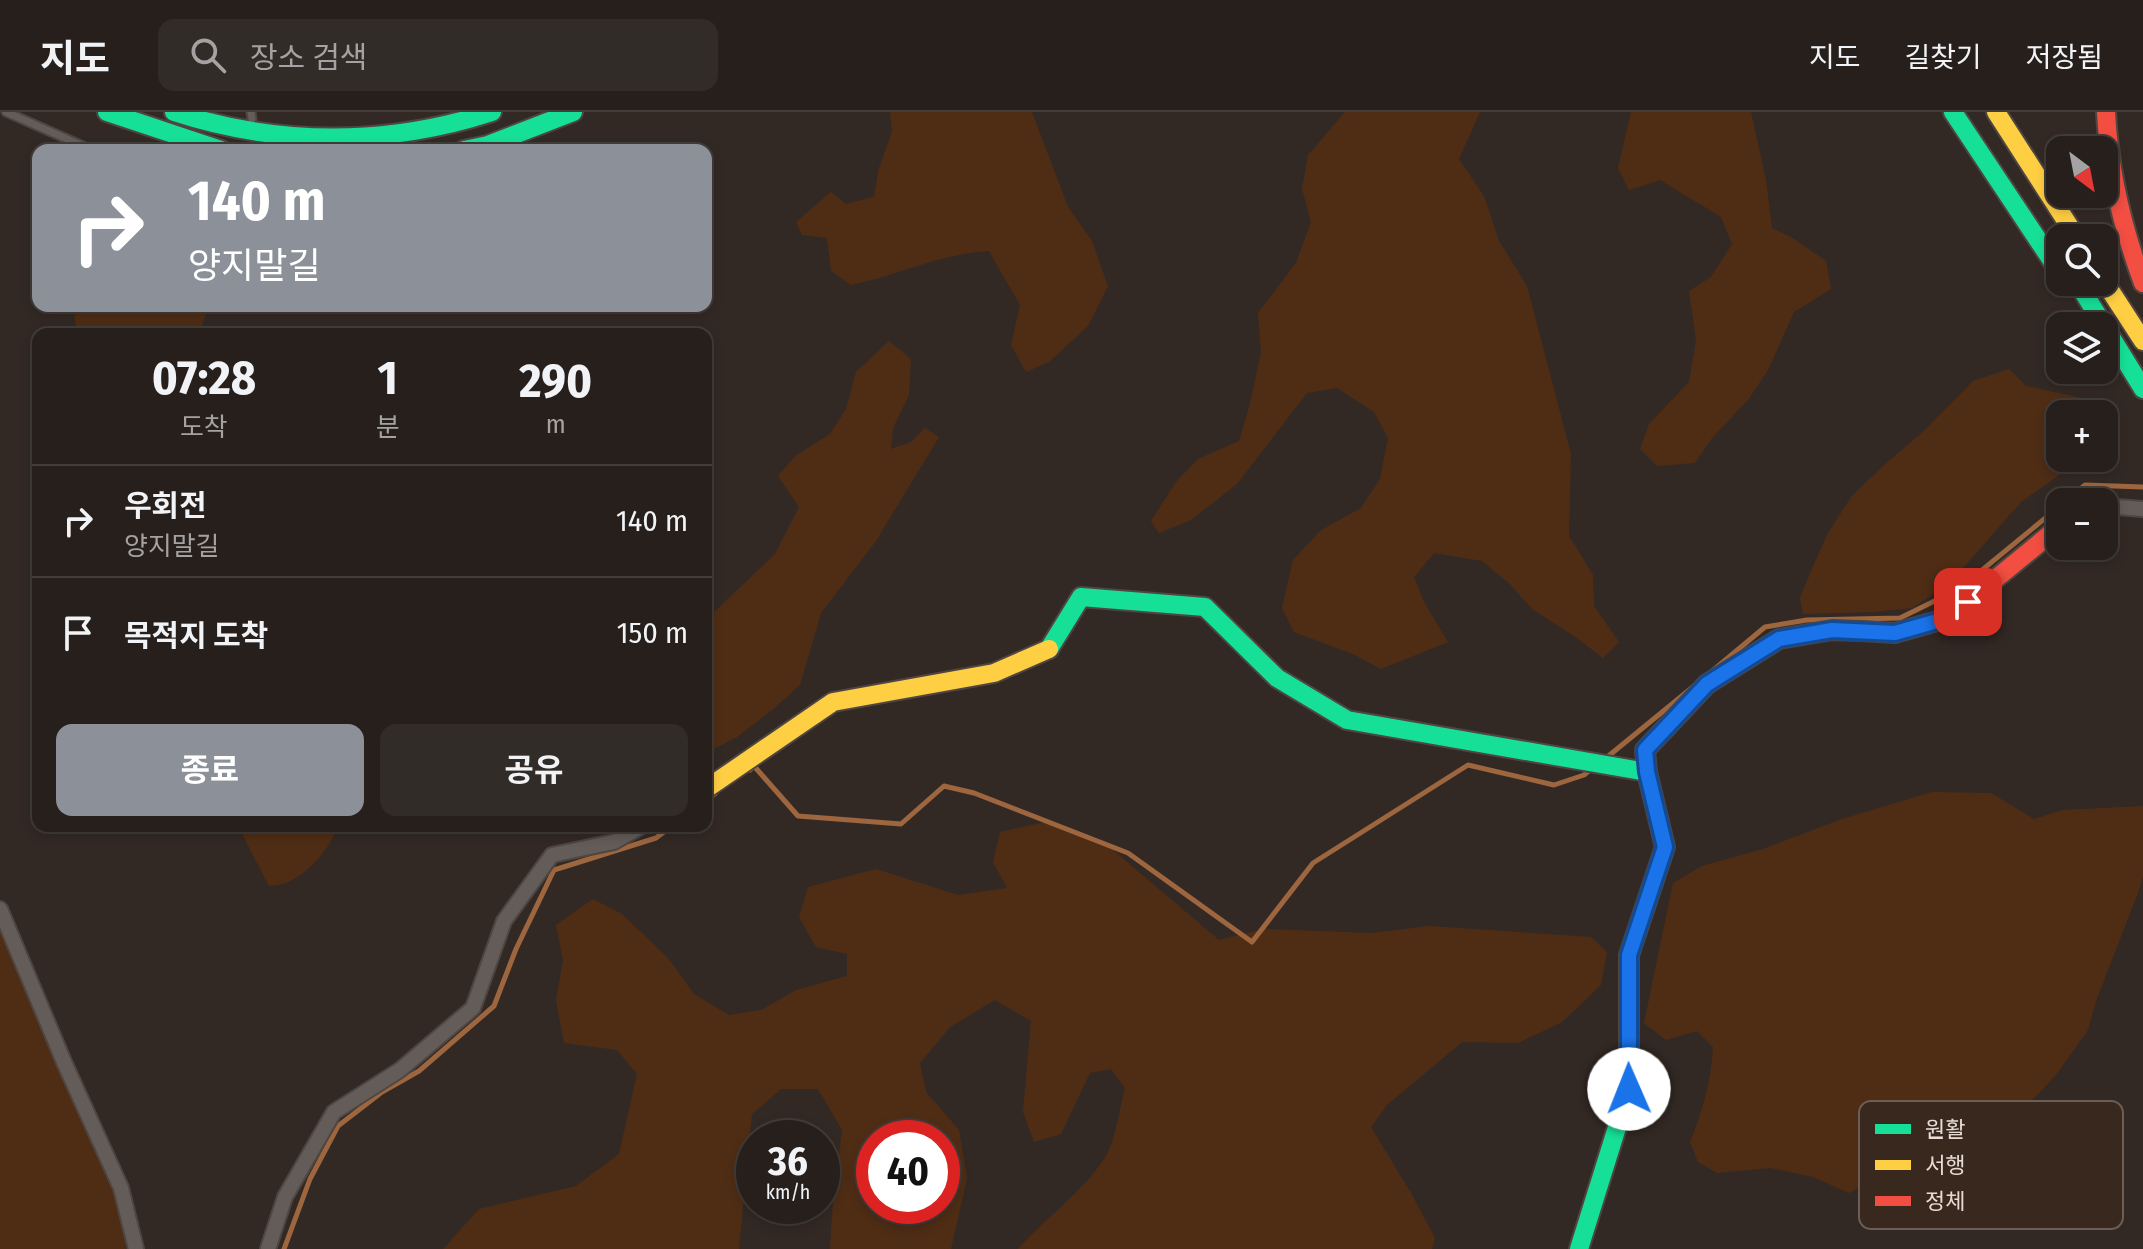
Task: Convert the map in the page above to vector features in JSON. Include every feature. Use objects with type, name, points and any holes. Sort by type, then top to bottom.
[{"type":"main road","points":[[107,112],[203,144]]},
{"type":"main road","points":[[174,112],[241,131],[339,138],[436,129],[492,112]]},
{"type":"main road","points":[[491,144],[573,112]]},
{"type":"main road","points":[[1953,112],[2046,252]]},
{"type":"main road","points":[[1967,112],[2046,233]]},
{"type":"main road","points":[[1996,112],[2068,224]]},
{"type":"main road","points":[[2106,112],[2120,219],[2143,283]]},
{"type":"main road","points":[[2114,296],[2143,341]]},
{"type":"main road","points":[[2118,350],[2143,389]]},
{"type":"main road","points":[[1579,1249],[1629,1089],[1629,955],[1665,847],[1647,772],[1645,750],[1707,684],[1779,639],[1832,630],[1895,633],[1948,618],[2046,538]]},
{"type":"main road","points":[[712,785],[833,702],[994,673],[1048,651],[1081,597],[1205,607],[1277,678],[1347,720],[1647,772]]},
{"type":"street","points":[[2118,507],[2143,509]]},
{"type":"street","points":[[268,1249],[285,1197],[334,1112],[400,1070],[473,1008],[504,921],[552,855],[614,842],[632,832]]},
{"type":"street","points":[[0,909],[121,1188],[136,1249]]},
{"type":"lane","points":[[6,112],[78,144]]},
{"type":"shaded area","points":[[890,112],[1032,112],[1068,207],[1092,241],[1108,286],[1088,326],[1049,362],[1026,372],[1011,345],[1020,305],[989,251],[936,260],[851,285],[831,271],[827,238],[802,235],[796,222],[831,192],[846,204],[874,197],[879,168],[892,132]]},
{"type":"shaded area","points":[[1345,112],[1480,112],[1459,159],[1484,196],[1499,241],[1527,286],[1571,454],[1569,536],[1593,575],[1594,606],[1619,642],[1603,658],[1532,609],[1510,584],[1482,561],[1434,553],[1414,577],[1424,602],[1448,642],[1381,669],[1355,655],[1294,632],[1282,608],[1293,560],[1320,531],[1361,508],[1380,479],[1388,438],[1374,412],[1337,388],[1307,393],[1237,484],[1191,520],[1159,533],[1151,521],[1176,482],[1198,459],[1239,441],[1261,352],[1258,313],[1296,263],[1311,222],[1302,189],[1308,155]]},
{"type":"shaded area","points":[[1631,112],[1751,112],[1766,180],[1772,228],[1826,261],[1831,289],[1794,312],[1768,370],[1748,400],[1712,438],[1695,463],[1657,466],[1640,449],[1649,424],[1689,382],[1696,340],[1689,291],[1711,277],[1732,244],[1721,217],[1660,180],[1629,190],[1618,168]]},
{"type":"shaded area","points":[[74,312],[207,312],[201,328],[76,328]]},
{"type":"shaded area","points":[[889,341],[911,359],[909,395],[893,428],[891,449],[911,442],[925,428],[939,437],[876,541],[821,613],[800,685],[737,737],[712,750],[712,614],[775,554],[799,507],[778,476],[795,456],[830,434],[846,409],[856,372]]},
{"type":"shaded area","points":[[2009,369],[2026,386],[2088,400],[2046,400],[2046,472],[2063,472],[2021,502],[1949,584],[1912,608],[1803,614],[1800,598],[1828,533],[1851,497],[1923,432],[1973,381]]},
{"type":"shaded area","points":[[1932,792],[1991,793],[2034,819],[2063,810],[2143,806],[2143,876],[2088,1030],[2056,1075],[2031,1101],[1859,1101],[1859,1188],[1849,1193],[1813,1177],[1771,1168],[1717,1173],[1698,1162],[1690,1142],[1706,1096],[1713,1047],[1697,1031],[1666,1040],[1644,1023],[1673,883],[1702,866],[1763,849],[1842,819]]},
{"type":"shaded area","points":[[1046,822],[1106,844],[1219,940],[1264,929],[1372,933],[1429,926],[1591,937],[1607,952],[1601,985],[1562,1022],[1518,1043],[1462,1042],[1387,1105],[1371,1127],[1435,1238],[1432,1249],[1018,1249],[1077,1192],[1107,1154],[1125,1088],[1111,1069],[1090,1073],[1061,1134],[1034,1142],[1023,1112],[1031,1021],[995,1000],[950,1027],[920,1063],[926,1092],[950,1120],[856,1120],[856,1224],[957,1224],[951,1249],[830,1249],[832,1224],[840,1224],[840,1120],[836,1120],[818,1089],[781,1089],[752,1114],[751,1120],[736,1120],[736,1224],[741,1224],[739,1249],[443,1249],[479,1209],[576,1186],[619,1154],[637,1074],[617,1050],[564,1043],[556,1000],[563,960],[556,925],[593,899],[622,914],[668,958],[694,994],[729,1015],[761,1010],[796,990],[847,976],[847,954],[816,947],[799,917],[808,887],[876,869],[958,895],[1007,888],[993,862],[1000,832]]},
{"type":"shaded area","points":[[241,832],[335,832],[311,866],[286,883],[269,886]]},
{"type":"shaded area","points":[[0,913],[113,1160],[126,1249],[0,1249]]},
{"type":"shaded area","points":[[960,1136],[967,1179],[960,1210]]},
{"type":"waterway","points":[[2081,488],[2085,485],[2143,487]]},
{"type":"waterway","points":[[1711,672],[1765,627],[1807,620],[1900,618],[1959,589],[2046,518]]},
{"type":"waterway","points":[[1606,758],[1694,686]]},
{"type":"waterway","points":[[750,770],[754,766],[798,816],[901,824],[944,786],[974,793],[1128,853],[1252,942],[1313,863],[1468,765],[1554,785],[1584,775],[1591,769]]},
{"type":"waterway","points":[[284,1249],[310,1179],[338,1126],[382,1092],[419,1071],[494,1006],[516,949],[554,870],[656,838],[664,832]]},
{"type":"traffic: fast","points":[[107,112],[203,144]]},
{"type":"traffic: fast","points":[[174,112],[253,131],[333,138],[413,131],[492,112]]},
{"type":"traffic: fast","points":[[491,144],[573,112]]},
{"type":"traffic: fast","points":[[1953,112],[2046,252]]},
{"type":"traffic: fast","points":[[2086,296],[2143,389]]},
{"type":"traffic: fast","points":[[1049,649],[1081,597],[1205,607],[1277,678],[1347,720],[1647,772]]},
{"type":"traffic: fast","points":[[1579,1249],[1629,1089],[1629,955],[1665,847],[1647,772],[1645,750],[1707,684],[1779,639],[1832,630],[1862,631]]},
{"type":"traffic: slow","points":[[1996,112],[2068,224]]},
{"type":"traffic: slow","points":[[2114,296],[2143,341]]},
{"type":"traffic: slow","points":[[712,785],[833,702],[994,673],[1049,649]]},
{"type":"traffic: jam","points":[[2106,112],[2118,199],[2143,283]]},
{"type":"traffic: jam","points":[[1862,631],[1895,633],[1948,618],[2046,538]]},
{"type":"route","points":[[1629,1089],[1629,955],[1665,847],[1647,772],[1645,750],[1707,684],[1779,639],[1832,630],[1895,633],[1948,618],[1968,602]]}]
